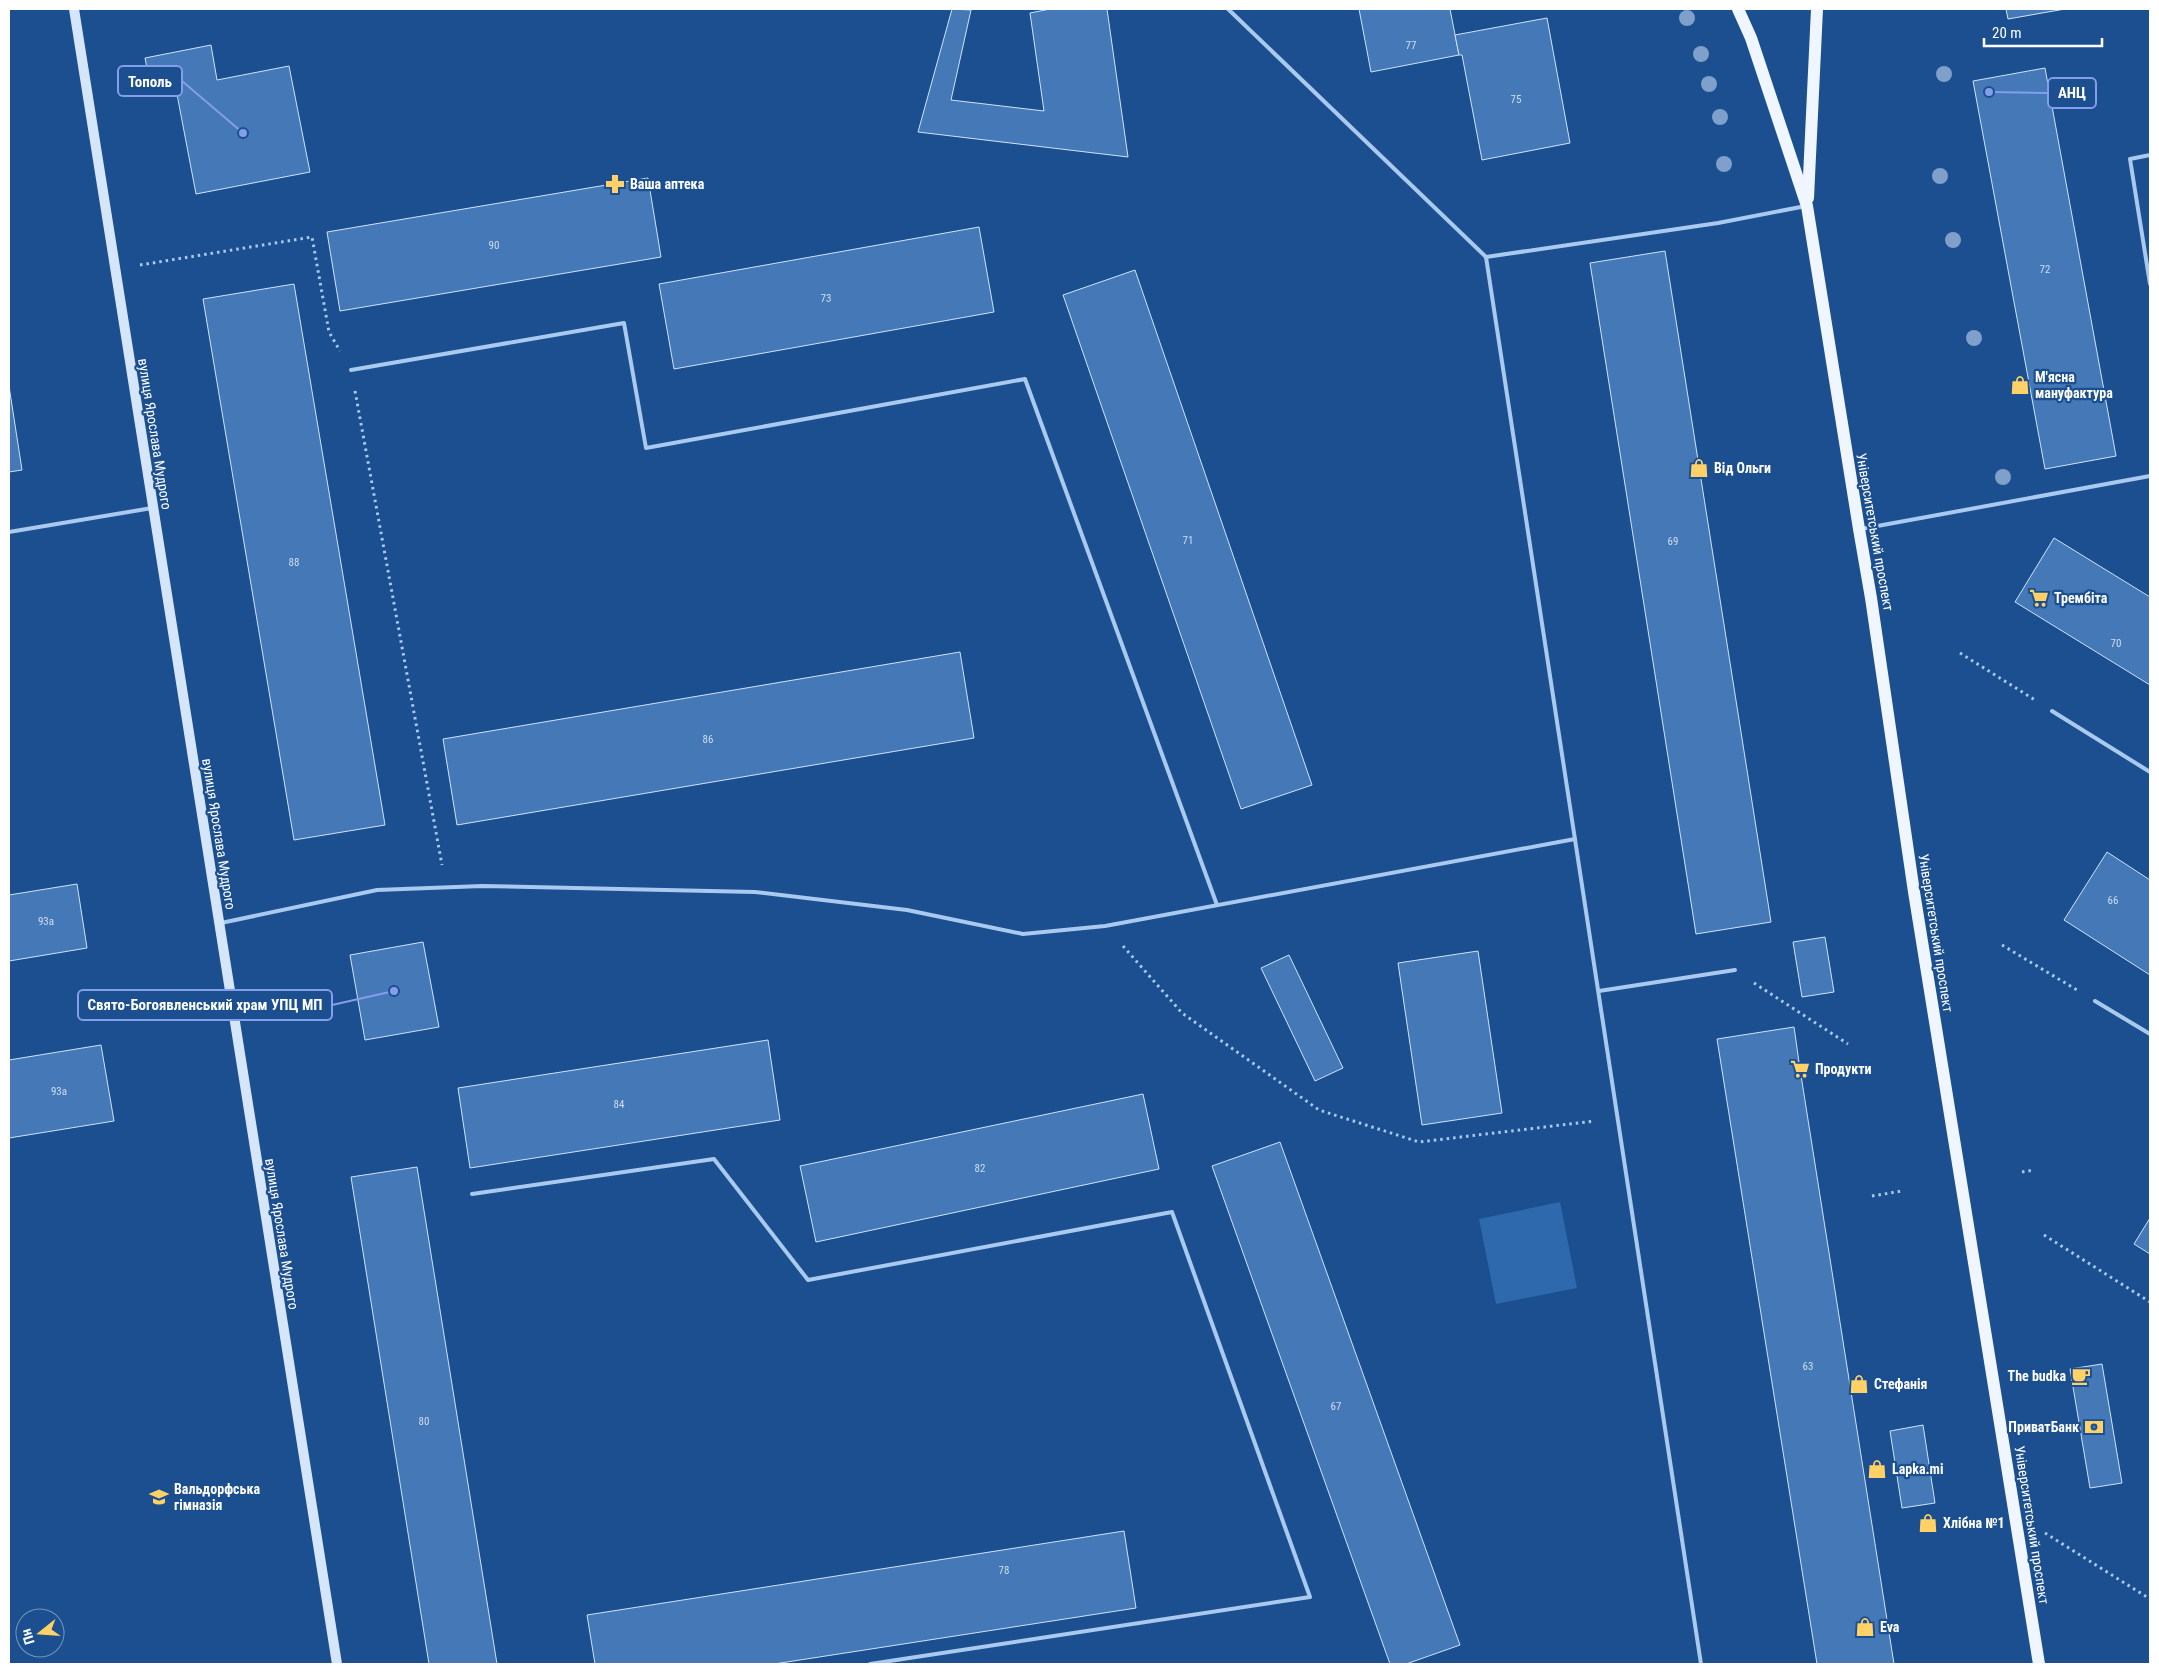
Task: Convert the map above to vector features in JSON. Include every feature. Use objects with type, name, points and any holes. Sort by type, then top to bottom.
[{"type":"main road","points":[[1738,9],[1752,38],[1807,206]]},
{"type":"main road","points":[[1807,206],[1817,9]]},
{"type":"main road","name":"Університетський проспект","points":[[1807,206],[1858,529],[1871,598],[1914,892],[2039,1664]]},
{"type":"street","name":"вулиця Ярослава Мудрого","points":[[74,9],[152,508],[178,655],[218,924],[336,1664]]},
{"type":"lane","points":[[1228,9],[1486,257],[1701,1664]]},
{"type":"lane","points":[[2150,155],[2130,159],[2150,284]]},
{"type":"lane","points":[[1486,257],[1718,224],[1807,206]]},
{"type":"lane","points":[[351,370],[624,323],[646,448],[1025,379],[1217,905]]},
{"type":"lane","points":[[1858,529],[2150,476]]},
{"type":"lane","points":[[9,532],[152,508]]},
{"type":"lane","points":[[2052,711],[2150,772]]},
{"type":"lane","points":[[218,924],[377,890],[482,886],[755,892],[907,910],[1023,934],[1105,926],[1575,839]]},
{"type":"lane","points":[[1599,992],[1735,970]]},
{"type":"lane","points":[[2095,1001],[2150,1034]]},
{"type":"lane","points":[[472,1194],[714,1159],[808,1280],[1172,1212],[1310,1596],[870,1664]]},
{"type":"path","points":[[115,269],[312,237],[329,332],[351,370],[446,888]]},
{"type":"path","points":[[1960,652],[2052,711]]},
{"type":"path","points":[[1105,926],[1182,1013],[1319,1110],[1419,1142],[1618,1119]]},
{"type":"path","points":[[2002,945],[2095,1001]]},
{"type":"path","points":[[1735,970],[1848,1044]]},
{"type":"path","points":[[2022,1172],[2034,1170]]},
{"type":"path","points":[[1872,1196],[1902,1191]]},
{"type":"path","points":[[2044,1236],[2150,1302]]},
{"type":"path","points":[[2015,1513],[2150,1600]]},
{"type":"shaded area","points":[[1560,1202],[1577,1288],[1496,1304],[1479,1219]]},
{"type":"building","points":[[952,9],[971,10],[951,100],[1044,111],[1030,13],[1050,9],[1107,9],[1128,157],[918,132]]},
{"type":"building","points":[[1359,9],[1450,9],[1459,55],[1371,72]]},
{"type":"building","points":[[2006,9],[2065,9],[2008,19]]},
{"type":"building","points":[[1547,18],[1570,143],[1482,160],[1462,55],[1459,55],[1455,35]]},
{"type":"building","points":[[211,45],[217,80],[289,66],[310,172],[196,194],[176,89],[152,94],[145,58]]},
{"type":"building","points":[[2045,68],[2116,456],[2045,469],[1973,81]]},
{"type":"building","points":[[648,178],[661,257],[340,311],[327,232]]},
{"type":"building","points":[[979,227],[994,312],[674,369],[659,284]]},
{"type":"building","points":[[1665,251],[1771,922],[1696,934],[1590,263]]},
{"type":"building","points":[[1135,270],[1312,785],[1241,809],[1063,295]]},
{"type":"building","points":[[294,284],[385,825],[294,840],[203,299]]},
{"type":"building","points":[[9,386],[22,470],[9,472]]},
{"type":"building","points":[[2054,538],[2150,597],[2150,685],[2015,602]]},
{"type":"building","points":[[960,652],[974,738],[457,825],[443,739]]},
{"type":"building","points":[[2107,852],[2150,880],[2150,975],[2064,920]]},
{"type":"building","points":[[77,884],[87,948],[9,961],[9,895]]},
{"type":"building","points":[[1825,937],[1834,992],[1802,997],[1793,942]]},
{"type":"building","points":[[423,942],[439,1027],[365,1040],[350,955]]},
{"type":"building","points":[[1478,951],[1502,1113],[1422,1125],[1398,963]]},
{"type":"building","points":[[1289,955],[1343,1068],[1315,1081],[1261,968]]},
{"type":"building","points":[[1794,1027],[1894,1664],[1817,1664],[1717,1039]]},
{"type":"building","points":[[768,1040],[780,1120],[470,1168],[458,1088]]},
{"type":"building","points":[[101,1045],[114,1121],[9,1138],[9,1060]]},
{"type":"building","points":[[1143,1094],[1159,1169],[816,1242],[800,1166]]},
{"type":"building","points":[[1280,1142],[1460,1645],[1406,1664],[1390,1664],[1212,1166]]},
{"type":"building","points":[[417,1167],[497,1664],[429,1664],[351,1177]]},
{"type":"building","points":[[2150,1218],[2150,1254],[2134,1244]]},
{"type":"building","points":[[2102,1364],[2122,1483],[2090,1488],[2070,1369]]},
{"type":"building","points":[[1923,1425],[1935,1503],[1902,1508],[1890,1431]]},
{"type":"building","points":[[1124,1531],[1136,1608],[774,1664],[595,1664],[587,1615]]},
{"type":"place","name":"АНЦ","points":[[1989,92]]},
{"type":"place","name":"Тополь","points":[[243,133]]},
{"type":"place","name":"Ваша аптека","points":[[615,184]]},
{"type":"place","name":"М'ясна мануфактура","points":[[2020,385]]},
{"type":"place","name":"Від Ольги","points":[[1699,468]]},
{"type":"place","name":"Трембіта","points":[[2039,598]]},
{"type":"place","name":"Свято-Богоявленський храм УПЦ МП","points":[[394,991]]},
{"type":"place","name":"Продукти","points":[[1800,1069]]},
{"type":"place","name":"The budka","points":[[2081,1376]]},
{"type":"place","name":"Стефанія","points":[[1859,1384]]},
{"type":"place","name":"ПриватБанк","points":[[2094,1427]]},
{"type":"place","name":"Lapka.mi","points":[[1877,1469]]},
{"type":"place","name":"Вальдорфська гімназія","points":[[159,1497]]},
{"type":"place","name":"Хлібна №1","points":[[1928,1523]]},
{"type":"place","name":"Eva","points":[[1865,1627]]}]
